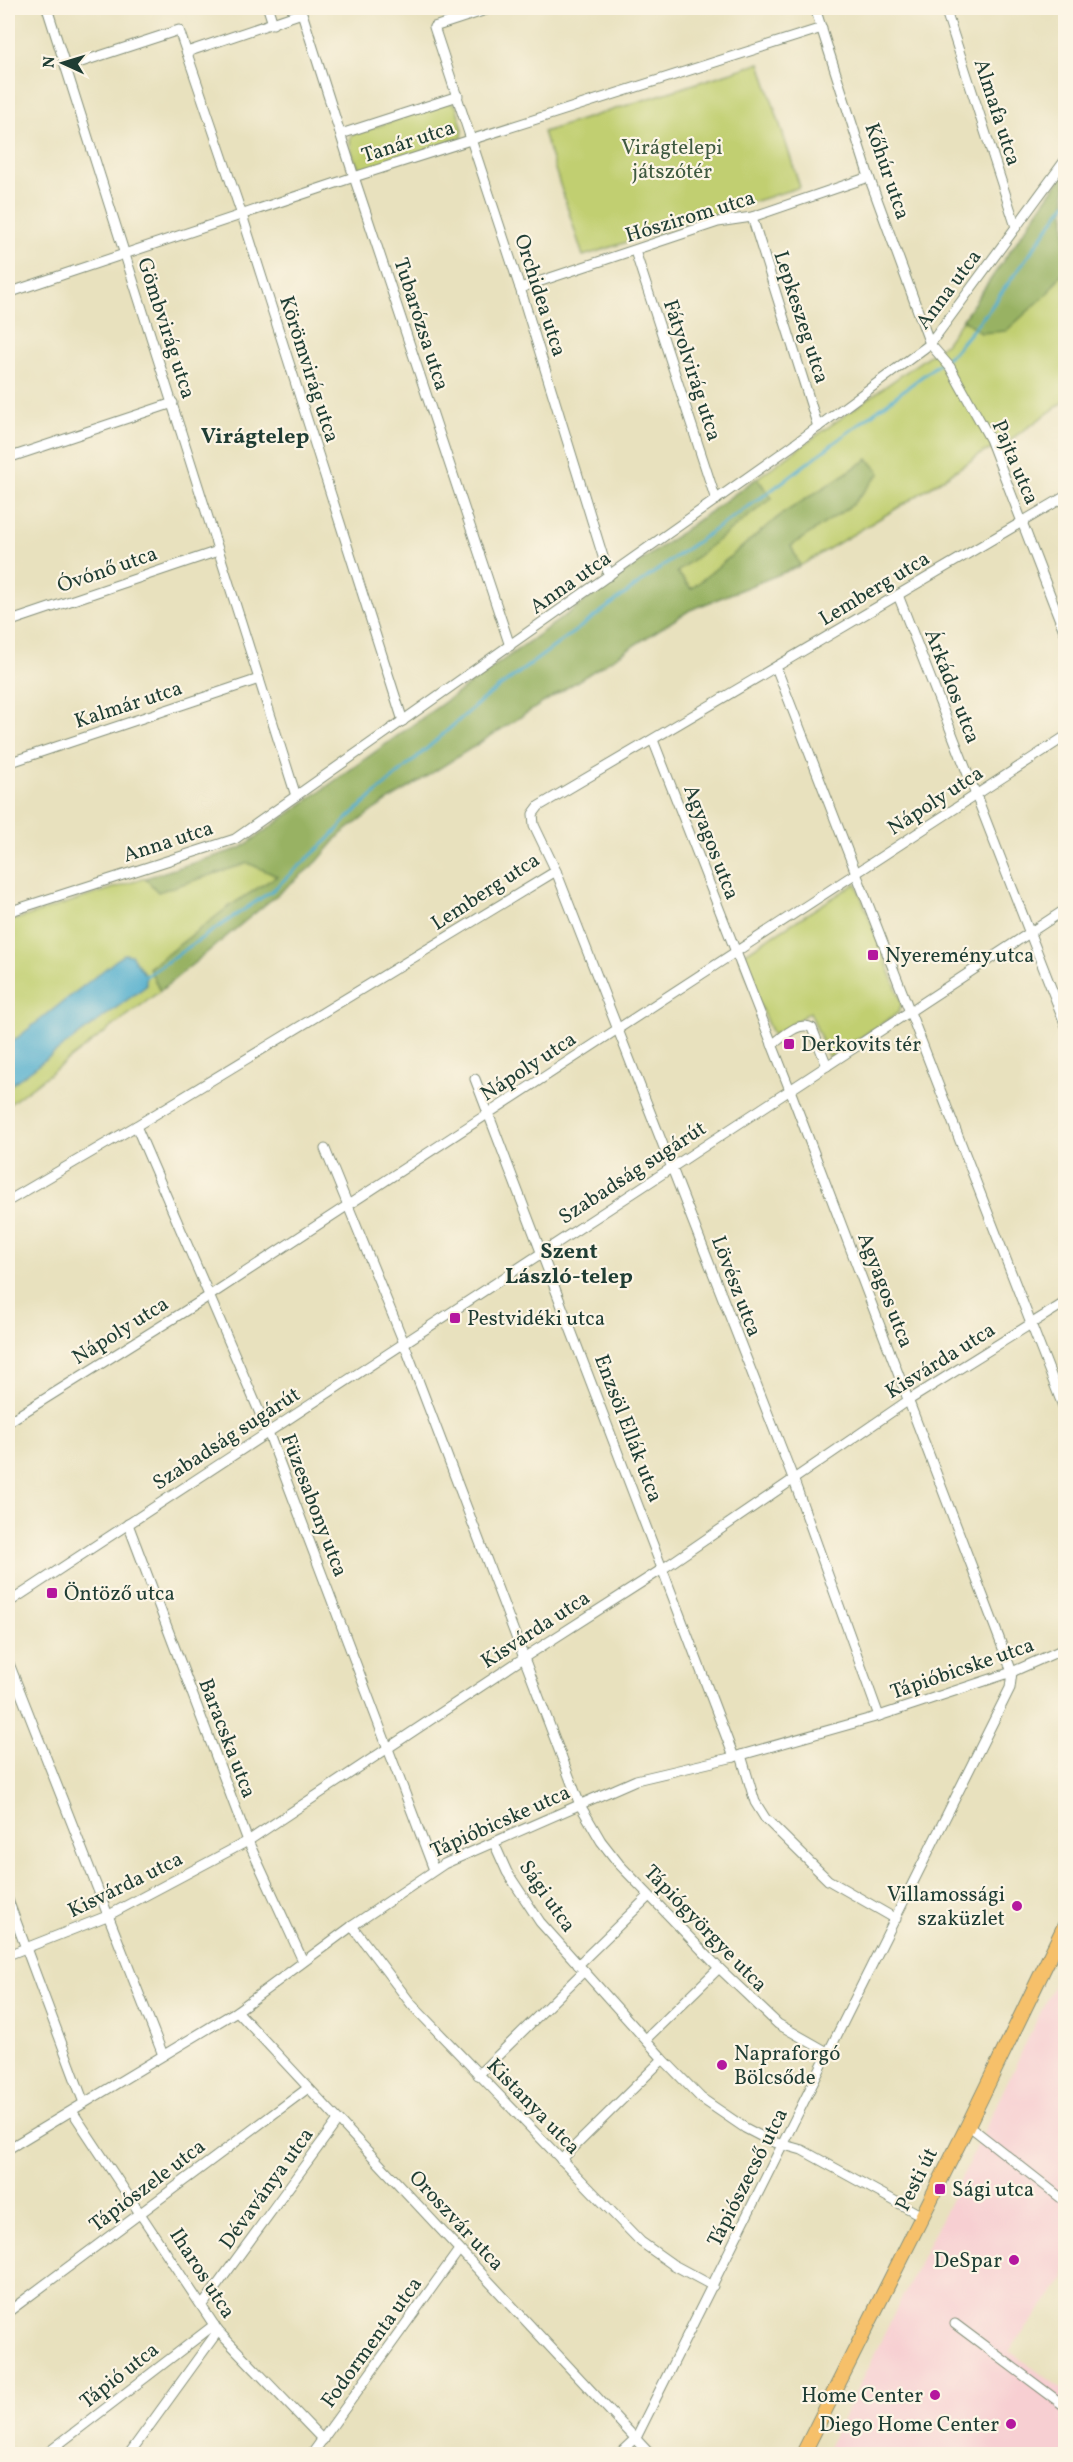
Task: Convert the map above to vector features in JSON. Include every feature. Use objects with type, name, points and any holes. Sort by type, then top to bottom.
[{"type":"main road","name":"Pesti út","points":[[803,2454],[968,2125],[1065,1923]]},
{"type":"street","name":"Gömbvirág utca","points":[[47,8],[297,796]]},
{"type":"street","points":[[187,52],[273,24],[268,8]]},
{"type":"street","name":"Orchidea utca","points":[[492,8],[434,27],[520,288],[609,576]]},
{"type":"street","name":"Kőhúr utca","points":[[815,8],[869,177],[932,346]]},
{"type":"street","name":"Almafa utca","points":[[945,8],[1016,227]]},
{"type":"street","name":"Tubarózsa utca","points":[[273,24],[302,13],[510,646]]},
{"type":"street","name":"Tanár utca","points":[[8,293],[354,177],[822,28]]},
{"type":"street","name":"Körömvirág utca","points":[[66,67],[179,30],[242,215],[403,721]]},
{"type":"street","name":"Tanár utca","points":[[341,134],[458,96]]},
{"type":"street","name":"Anna utca","points":[[8,912],[235,839],[716,500],[932,346],[1065,159]]},
{"type":"street","name":"Hószirom utca","points":[[520,288],[718,222],[752,218],[869,177]]},
{"type":"street","name":"Lepkeszeg utca","points":[[752,218],[818,427]]},
{"type":"street","name":"Fátyolvirág utca","points":[[635,251],[716,500]]},
{"type":"street","name":"Pajta utca","points":[[932,346],[950,367],[990,439],[1065,636]]},
{"type":"street","points":[[8,458],[173,403]]},
{"type":"street","name":"Lemberg utca","points":[[8,1201],[556,871],[534,825],[533,814],[539,806],[1065,496]]},
{"type":"street","name":"Óvónő utca","points":[[8,622],[218,551]]},
{"type":"street","name":"Árkádos utca","points":[[898,595],[1065,1026]]},
{"type":"street","points":[[776,667],[1065,1414]]},
{"type":"street","name":"Kalmár utca","points":[[8,763],[259,680]]},
{"type":"street","name":"Nápoly utca","points":[[8,1422],[209,1296],[1065,736]]},
{"type":"street","name":"Agyagos utca","points":[[653,740],[790,1090],[1012,1672]]},
{"type":"street","name":"Lövész utca","points":[[556,871],[793,1478],[879,1716]]},
{"type":"street","name":"Szabadság sugárút","points":[[8,1603],[1065,909]]},
{"type":"street","points":[[772,1045],[800,1025],[807,1025],[812,1028],[827,1066]]},
{"type":"street","name":"Enzsöl Ellák utca","points":[[475,1079],[756,1802],[765,1818],[823,1876],[846,1892],[896,1919]]},
{"type":"street","name":"Füzesabony utca","points":[[136,1126],[268,1432],[434,1870]]},
{"type":"street","points":[[325,1149],[404,1343],[580,1805]]},
{"type":"street","name":"Kisvárda utca","points":[[8,1955],[107,1916],[248,1841],[525,1656],[664,1568],[909,1400],[1065,1302]]},
{"type":"street","name":"Baracska utca","points":[[128,1524],[248,1841],[303,1961]]},
{"type":"street","name":"Tápióbicske utca","points":[[8,2149],[237,2011],[303,1961],[434,1870],[655,1774],[738,1756],[879,1716],[1012,1672],[1065,1648]]},
{"type":"street","points":[[8,1661],[163,2055]]},
{"type":"street","name":"Tápiószecső utca","points":[[620,2454],[636,2438],[783,2145],[1010,1688],[1012,1672]]},
{"type":"street","name":"Tápiógyörgye utca","points":[[580,1805],[601,1841],[649,1896],[719,1968],[778,2024],[829,2053]]},
{"type":"street","name":"Sági utca","points":[[494,1843],[522,1897],[540,1922],[701,2098],[722,2114],[762,2136],[802,2150],[921,2216]]},
{"type":"street","name":"Sági utca","points":[[581,1968],[649,1896]]},
{"type":"street","points":[[8,1900],[84,2103]]},
{"type":"street","name":"Kistanya utca","points":[[352,1926],[412,2005],[641,2242],[672,2264],[712,2286]]},
{"type":"street","points":[[478,2075],[581,1968]]},
{"type":"street","points":[[646,2039],[719,1968]]},
{"type":"street","name":"Oroszvár utca","points":[[237,2011],[650,2454]]},
{"type":"street","points":[[561,2160],[663,2059]]},
{"type":"street","name":"Tápiószele utca","points":[[8,2312],[308,2088]]},
{"type":"street","name":"Iharos utca","points":[[72,2111],[142,2212],[216,2328],[322,2440]]},
{"type":"street","name":"Dévaványa utca","points":[[202,2306],[338,2120]]},
{"type":"street","points":[[968,2125],[1065,2202]]},
{"type":"street","name":"Fodormenta utca","points":[[312,2454],[459,2250]]},
{"type":"street","points":[[955,2324],[1065,2407]]},
{"type":"street","points":[[129,2454],[216,2328]]},
{"type":"street","name":"Tápió utca","points":[[46,2454],[216,2328]]},
{"type":"shaded area","points":[[1065,1965],[1065,2278],[1009,2351],[1065,2391],[1065,2454],[825,2454],[1053,1986]]},
{"type":"green space","name":"Virágtelepi játszótér","points":[[760,63],[800,187],[583,256],[543,132]]},
{"type":"green space","points":[[448,102],[456,105],[463,130],[462,138],[366,171],[358,167],[351,148],[351,135]]},
{"type":"green space","points":[[1065,172],[1065,269],[1047,294],[1006,331],[981,333],[963,319]]},
{"type":"green space","points":[[1065,269],[1065,401],[1000,447],[984,452],[904,504],[800,566],[791,546],[852,505],[782,514],[692,589],[677,572],[771,498],[757,478],[945,344],[963,319],[981,333],[1047,294]]},
{"type":"green space","points":[[868,459],[880,473],[852,505],[791,546],[800,566],[690,610],[375,809],[340,835],[317,862],[160,991],[149,968],[231,905],[277,876],[248,863],[158,892],[145,878],[241,848],[757,478],[772,498],[677,572],[691,589],[782,514]]},
{"type":"green space","points":[[248,863],[278,876],[231,905],[149,968],[160,991],[8,1105],[8,922],[145,878],[158,892]]},
{"type":"green space","points":[[856,883],[902,1003],[898,1013],[829,1058],[810,1012],[773,1036],[739,957]]},
{"type":"water","points":[[124,954],[131,955],[146,976],[146,986],[8,1087],[8,1045]]},
{"type":"waterway","points":[[146,976],[273,890],[328,840],[349,817],[482,700],[675,557],[765,495],[953,353],[989,310],[1066,203]]},
{"type":"place","name":"Nyeremény utca","points":[[873,955]]},
{"type":"place","name":"Derkovits tér","points":[[789,1044]]},
{"type":"place","name":"Pestvidéki utca","points":[[455,1318]]},
{"type":"place","name":"Öntöző utca","points":[[52,1593]]},
{"type":"place","name":"Villamossági szaküzlet","points":[[1017,1906]]},
{"type":"place","name":"Napraforgó Bölcsőde","points":[[722,2065]]},
{"type":"place","name":"Sági utca","points":[[940,2189]]},
{"type":"place","name":"DeSpar","points":[[1014,2260]]},
{"type":"place","name":"Home Center","points":[[935,2395]]},
{"type":"place","name":"Diego Home Center","points":[[1011,2424]]},
{"type":"district","name":"Virágtelep","points":[[255,435]]},
{"type":"district","name":"Szent László-telep","points":[[569,1262]]}]
